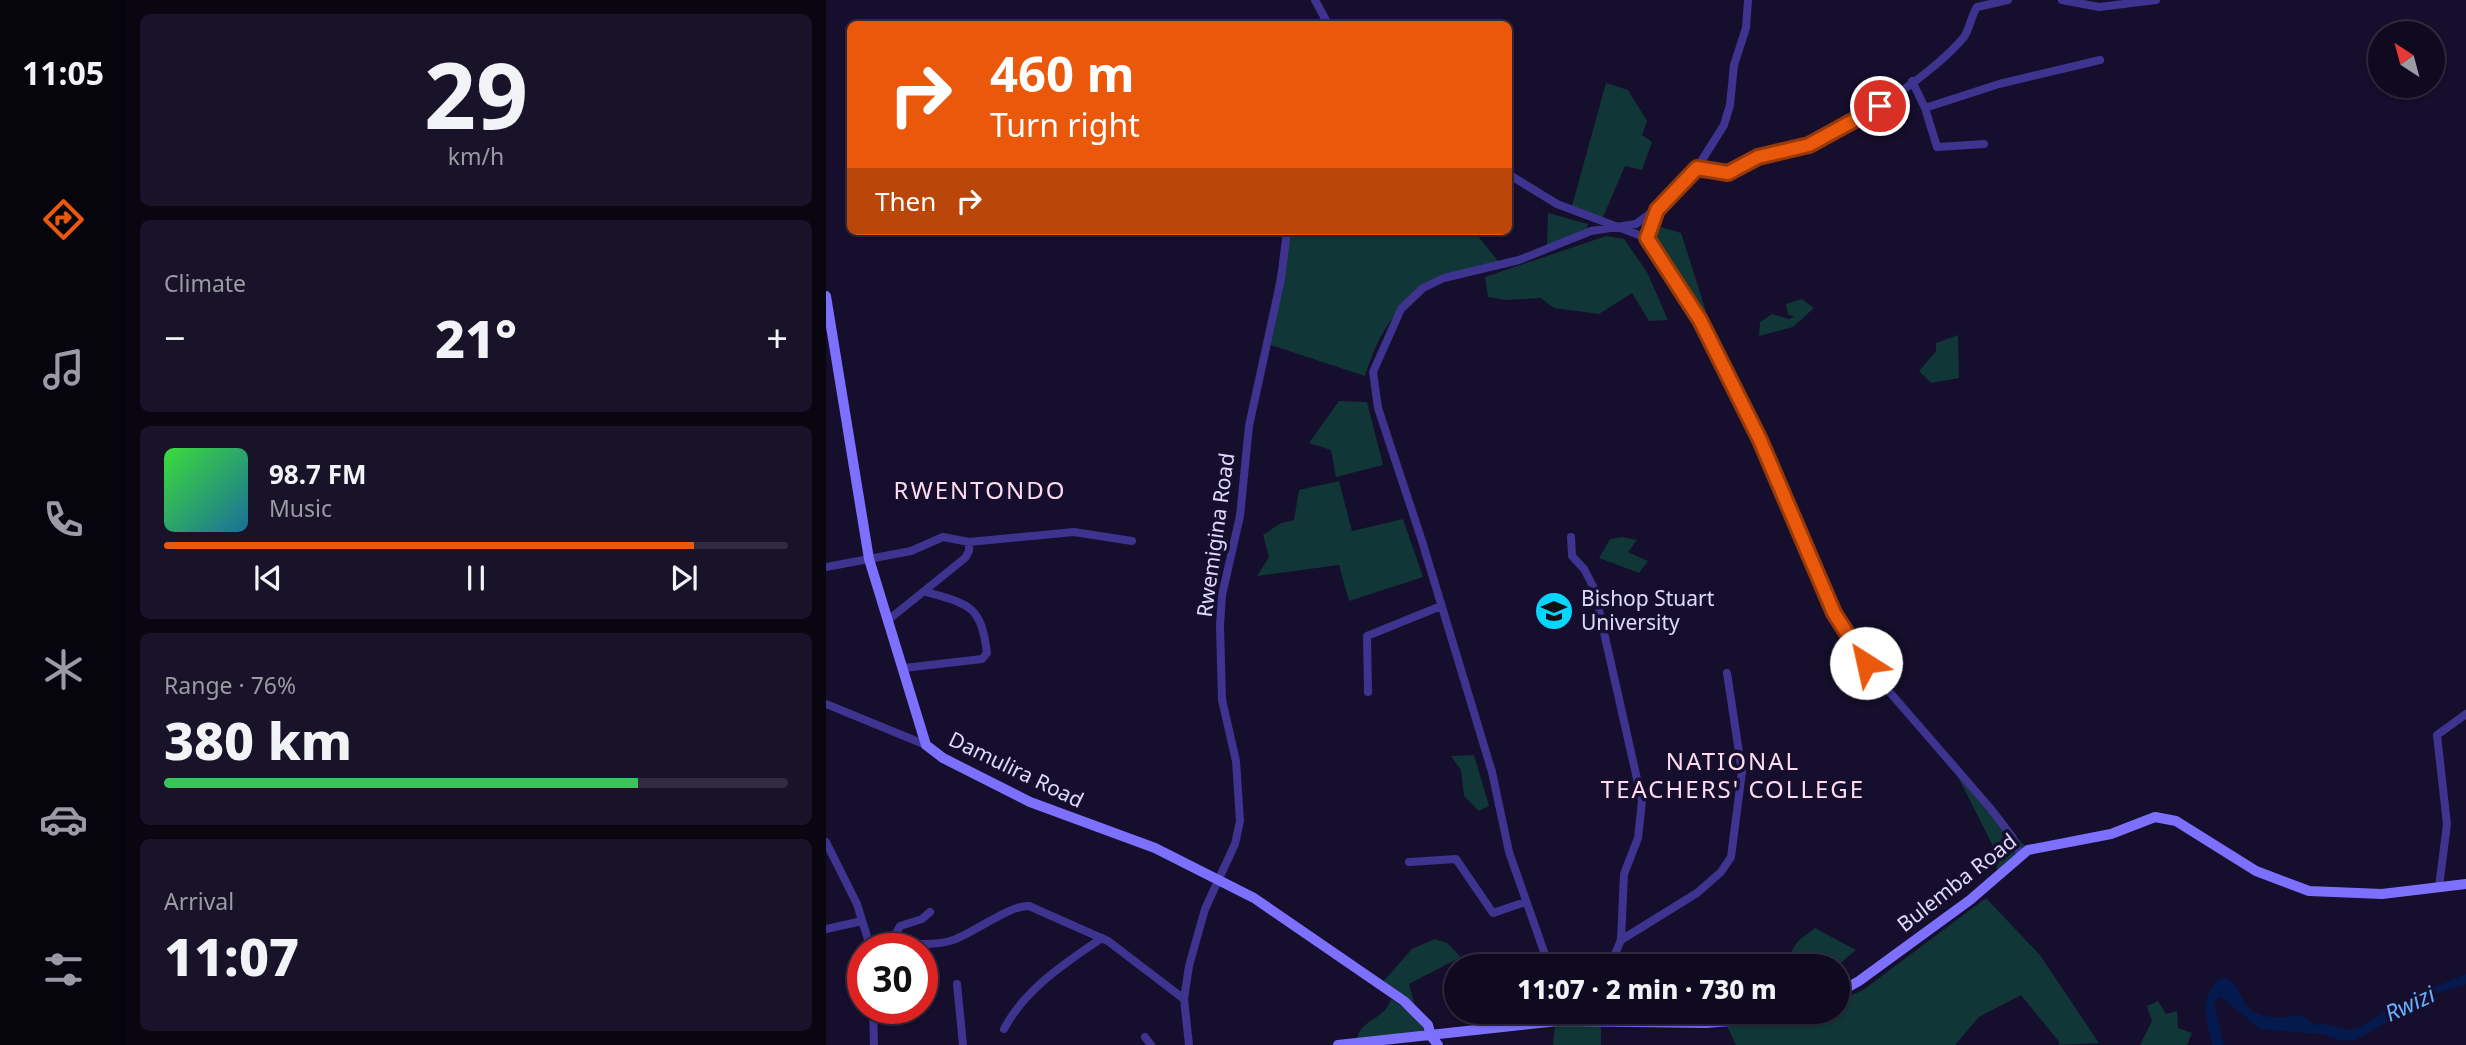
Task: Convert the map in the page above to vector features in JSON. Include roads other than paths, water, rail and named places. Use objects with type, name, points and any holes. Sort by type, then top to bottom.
[{"type":"main road","name":"Damulira Road","points":[[826,296],[869,559],[926,745],[943,758],[1030,802],[1155,848],[1254,898],[1404,1001],[1428,1025],[1434,1040]]},
{"type":"main road","name":"Bulemba Road","points":[[1850,986],[1970,900],[2021,856],[2041,846],[2111,834],[2161,816],[2176,821],[2256,871],[2309,891],[2382,894],[2466,884]]},
{"type":"main road","points":[[1338,1045],[1434,1040],[1516,1024]]},
{"type":"street","points":[[1315,0],[1326,21]]},
{"type":"street","points":[[1544,954],[1509,852],[1492,772],[1375,395],[1375,364],[1401,309],[1411,298],[1435,281],[1519,260],[1591,231],[1623,228],[1643,220],[1657,210],[1697,168],[1728,114],[1734,65],[1747,19],[1748,0]]},
{"type":"street","points":[[1697,168],[1728,173],[1758,157],[1809,145],[1880,106],[1912,82],[1964,36],[1977,7],[2008,0]]},
{"type":"street","points":[[2062,0],[2073,5],[2099,7],[2156,0]]},
{"type":"street","points":[[1925,108],[1999,84],[2100,60]]},
{"type":"street","points":[[1912,82],[1925,108],[1937,147],[1984,144]]},
{"type":"street","points":[[1512,176],[1558,204],[1647,238],[1700,320],[1760,440],[1815,574],[1842,627],[1880,681],[1971,784],[2013,838],[2021,856]]},
{"type":"street","points":[[1647,238],[1657,210]]},
{"type":"street","name":"Rwemigina Road","points":[[1189,1045],[1184,999],[1199,929],[1217,881],[1235,844],[1241,811],[1236,761],[1221,685],[1222,595],[1240,516],[1249,426],[1281,279],[1286,235]]},
{"type":"street","points":[[826,567],[911,551],[943,537],[969,542],[1074,532],[1132,541]]},
{"type":"street","points":[[1572,537],[1572,555],[1584,569],[1594,588],[1642,801],[1638,838],[1624,874],[1622,940],[1616,954]]},
{"type":"street","points":[[887,621],[965,558],[969,551],[969,542]]},
{"type":"street","points":[[904,668],[982,660],[986,653],[982,628],[976,614],[965,602],[926,592]]},
{"type":"street","points":[[1368,692],[1367,636],[1441,606]]},
{"type":"street","points":[[1622,940],[1697,893],[1721,872],[1731,857],[1742,772],[1727,673]]},
{"type":"street","points":[[826,704],[926,745]]},
{"type":"street","points":[[2439,887],[2448,824],[2437,735],[2466,714]]},
{"type":"street","points":[[826,842],[866,933]]},
{"type":"street","points":[[1409,863],[1456,859],[1493,913],[1525,902]]},
{"type":"street","points":[[938,942],[946,942],[1023,906],[1045,911],[1102,938],[1184,999]]},
{"type":"street","points":[[896,933],[900,926],[922,919],[930,912]]},
{"type":"street","points":[[826,929],[862,921]]},
{"type":"street","points":[[1004,1029],[1018,1006],[1042,983],[1102,938]]},
{"type":"street","points":[[957,984],[962,1045]]},
{"type":"street","points":[[873,1024],[874,1045]]},
{"type":"street","points":[[1145,1037],[1151,1045]]},
{"type":"water","name":"Rwizi","points":[[2466,974],[2466,984],[2435,994],[2356,1040],[2344,1041],[2321,1034],[2260,1029],[2220,996],[2214,1003],[2224,1045],[2212,1045],[2205,1013],[2211,988],[2219,979],[2225,978],[2235,984],[2246,1005],[2260,1015],[2302,1015],[2315,1025],[2326,1024],[2347,1030],[2361,1027],[2395,1003]]},
{"type":"place","name":"Bishop Stuart University","points":[[1554,611]]},
{"type":"district","name":"RWENTONDO","points":[[980,491]]},
{"type":"district","name":"NATIONAL TEACHERS' COLLEGE","points":[[1733,776]]}]
